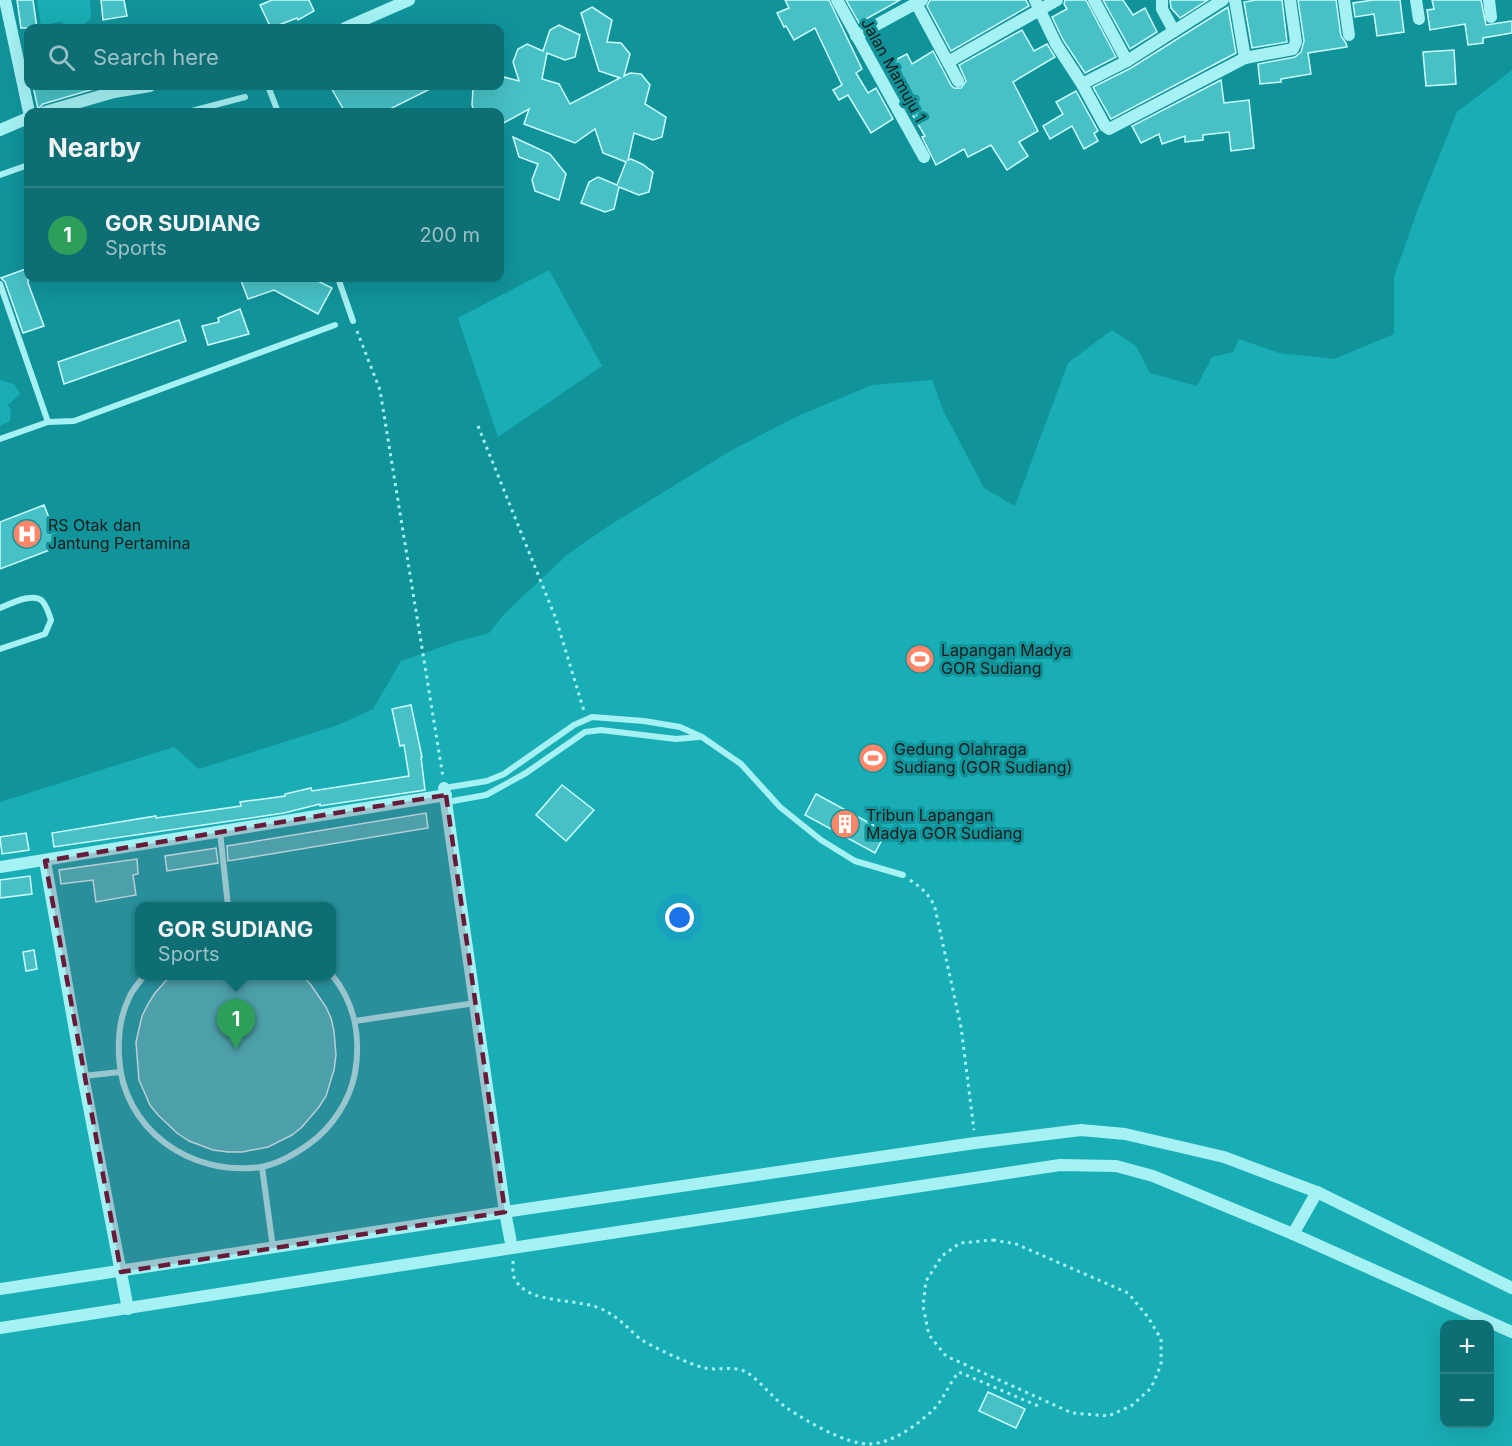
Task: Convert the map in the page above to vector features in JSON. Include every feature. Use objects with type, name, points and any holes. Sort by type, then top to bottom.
[{"type":"street","points":[[5,0],[24,89]]},
{"type":"street","name":"Jalan Mamuju 1","points":[[837,0],[924,157]]},
{"type":"street","points":[[948,62],[1038,5],[1057,0]]},
{"type":"street","points":[[1094,0],[1127,61]]},
{"type":"street","points":[[1162,0],[1162,9],[1174,31]]},
{"type":"street","points":[[1082,84],[1127,61],[1223,0]]},
{"type":"street","points":[[1235,0],[1245,58]]},
{"type":"street","points":[[1038,5],[1056,44],[1082,84],[1105,126],[1109,129],[1245,58],[1291,50],[1295,47],[1296,42],[1290,0]]},
{"type":"street","points":[[1344,0],[1348,35]]},
{"type":"street","points":[[1416,0],[1419,19]]},
{"type":"street","points":[[1489,0],[1491,17]]},
{"type":"street","points":[[354,24],[404,1]]},
{"type":"street","points":[[856,36],[919,2],[958,81]]},
{"type":"street","points":[[24,90],[28,108]]},
{"type":"street","points":[[59,108],[126,90]]},
{"type":"street","points":[[0,130],[24,120]]},
{"type":"street","points":[[0,867],[446,795],[512,1248]]},
{"type":"street","points":[[45,861],[82,1076],[128,1309]]},
{"type":"street","points":[[0,1290],[505,1212],[975,1143],[1081,1130],[1125,1134],[1224,1157],[1317,1192],[1512,1288]]},
{"type":"street","points":[[0,1328],[1060,1165],[1116,1166],[1153,1176],[1293,1234],[1512,1332]]},
{"type":"street","points":[[1293,1234],[1317,1192]]},
{"type":"lane","points":[[270,90],[276,108]]},
{"type":"lane","points":[[202,108],[245,96]]},
{"type":"lane","points":[[0,175],[24,166]]},
{"type":"lane","points":[[339,282],[353,321]]},
{"type":"lane","points":[[0,284],[48,422]]},
{"type":"lane","points":[[0,439],[48,422],[74,421],[335,325]]},
{"type":"lane","points":[[0,608],[32,597],[40,598],[51,620],[45,634],[0,649]]},
{"type":"lane","points":[[446,795],[504,774],[587,718],[644,721],[680,727],[702,737],[741,764],[780,807],[821,840],[855,861],[903,875]]},
{"type":"lane","points":[[446,795],[486,795],[526,773],[585,732],[601,730],[676,739],[702,737]]},
{"type":"lane","points":[[220,832],[228,902]]},
{"type":"lane","points":[[141,980],[128,998],[118,1034],[120,1072],[133,1107],[156,1137],[164,1143],[188,1158],[224,1168],[262,1167],[292,1156],[318,1138],[339,1113],[352,1084],[358,1053],[355,1021],[342,987],[336,980]]},
{"type":"lane","points":[[355,1021],[475,1003]]},
{"type":"lane","points":[[82,1076],[120,1072]]},
{"type":"lane","points":[[262,1167],[273,1248]]},
{"type":"path","points":[[353,321],[380,390],[446,795]]},
{"type":"path","points":[[478,426],[556,619],[587,718]]},
{"type":"path","points":[[903,875],[922,888],[935,908],[962,1027],[975,1143]]},
{"type":"path","points":[[993,1240],[1016,1244],[1128,1293],[1148,1317],[1161,1340],[1161,1365],[1151,1388],[1131,1406],[1108,1416],[1072,1413],[946,1356],[929,1335],[923,1306],[926,1281],[942,1256],[960,1243],[993,1240]]},
{"type":"path","points":[[512,1248],[515,1279],[523,1288],[538,1296],[560,1301],[578,1301],[605,1310],[627,1324],[650,1345],[705,1368],[741,1369],[787,1408],[852,1442],[871,1444],[901,1435],[935,1408],[959,1372],[1038,1406]]},
{"type":"highlighted area","points":[[446,795],[505,1212],[121,1272],[45,861]]},
{"type":"shaded area","points":[[37,0],[90,0],[91,19],[84,24],[63,24],[62,21],[41,24]]},
{"type":"shaded area","name":"Gedung Olahraga Sudiang (GOR Sudiang)","points":[[1512,70],[1512,1446],[0,1446],[0,802],[174,747],[199,769],[338,725],[373,709],[401,661],[489,633],[505,613],[568,554],[610,525],[732,450],[798,416],[872,385],[932,380],[943,410],[984,488],[1015,506],[1068,363],[1112,330],[1136,346],[1150,373],[1197,386],[1212,357],[1233,352],[1239,339],[1279,353],[1334,359],[1394,334],[1394,277],[1419,206],[1457,112]]},
{"type":"shaded area","points":[[549,270],[602,366],[498,437],[458,318]]},
{"type":"shaded area","points":[[0,380],[14,384],[20,394],[8,405],[11,411],[10,421],[0,426]]},
{"type":"building","points":[[17,0],[33,0],[36,24],[24,24],[24,28],[21,28]]},
{"type":"building","points":[[101,0],[124,0],[127,16],[103,20]]},
{"type":"building","points":[[272,0],[309,0],[314,11],[298,20],[297,18],[281,24],[269,24],[260,5]]},
{"type":"building","points":[[785,0],[829,0],[862,69],[856,73],[868,93],[876,88],[893,119],[871,133],[848,95],[839,100],[833,90],[842,85],[815,28],[794,40],[786,26],[784,27],[777,13],[789,8]]},
{"type":"building","points":[[846,0],[900,0],[859,23]]},
{"type":"building","points":[[930,0],[1026,0],[1029,6],[951,51],[927,6]]},
{"type":"building","points":[[1065,0],[1086,0],[1116,57],[1085,73],[1063,40],[1052,17],[1067,9],[1064,4]]},
{"type":"building","points":[[1103,0],[1123,0],[1133,15],[1145,8],[1157,32],[1130,49]]},
{"type":"building","points":[[1170,0],[1208,0],[1180,18],[1171,8]]},
{"type":"building","points":[[1282,0],[1287,42],[1252,48],[1244,2]]},
{"type":"building","points":[[1298,0],[1336,0],[1341,36],[1347,47],[1308,53],[1311,74],[1281,79],[1281,82],[1260,84],[1258,64],[1295,57],[1301,52],[1304,41]]},
{"type":"building","points":[[1400,0],[1404,32],[1377,36],[1374,14],[1355,17],[1353,3]]},
{"type":"building","points":[[1432,0],[1481,0],[1486,25],[1512,21],[1512,33],[1483,38],[1483,43],[1468,45],[1465,24],[1430,30],[1427,10],[1434,9]]},
{"type":"building","points":[[592,7],[612,20],[607,42],[621,43],[630,54],[624,76],[630,73],[641,74],[650,85],[645,104],[666,117],[662,137],[653,140],[634,133],[628,160],[642,164],[653,172],[649,192],[639,195],[619,187],[614,209],[605,212],[581,203],[589,182],[598,177],[617,185],[626,162],[603,153],[595,129],[575,143],[524,124],[529,109],[504,123],[504,108],[473,108],[472,105],[473,90],[504,90],[504,77],[519,81],[513,62],[518,49],[527,44],[543,51],[550,30],[559,25],[580,35],[575,57],[565,60],[547,53],[542,79],[559,84],[570,104],[620,78],[599,71],[581,13]]},
{"type":"building","points":[[1228,7],[1236,53],[1111,119],[1093,87],[1131,68]]},
{"type":"building","points":[[1022,30],[1034,51],[1047,44],[1055,57],[1013,82],[1038,131],[1019,142],[1028,156],[1007,170],[991,145],[968,157],[964,149],[936,165],[922,137],[925,136],[909,109],[907,110],[883,66],[907,54],[912,64],[933,51],[951,85],[954,88],[961,88],[966,81],[959,65]]},
{"type":"building","points":[[1454,50],[1456,84],[1426,86],[1423,52]]},
{"type":"building","points":[[1221,80],[1224,103],[1249,100],[1254,148],[1231,151],[1229,132],[1203,135],[1203,140],[1185,142],[1185,136],[1162,144],[1159,134],[1141,143],[1132,126]]},
{"type":"building","points":[[34,90],[91,90],[43,104],[38,108]]},
{"type":"building","points":[[332,90],[428,90],[392,108],[343,108]]},
{"type":"building","points":[[1076,91],[1098,131],[1094,133],[1098,141],[1084,149],[1072,126],[1050,139],[1043,126],[1063,114],[1056,102]]},
{"type":"building","points":[[513,137],[550,154],[566,174],[559,200],[535,191],[532,180],[538,164],[519,157]]},
{"type":"building","points":[[24,269],[24,282],[28,282],[44,326],[23,333],[5,282],[1,278]]},
{"type":"building","points":[[242,282],[320,282],[332,288],[318,314],[274,290],[248,299]]},
{"type":"building","points":[[240,309],[249,334],[208,345],[202,326],[219,322],[218,318]]},
{"type":"building","points":[[179,320],[186,341],[64,384],[58,362]]},
{"type":"building","name":"RS Otak dan Jantung Pertamina","points":[[44,505],[60,546],[0,569],[0,522]]},
{"type":"building","points":[[411,705],[422,757],[425,790],[320,806],[320,804],[284,813],[54,847],[52,833],[156,816],[156,818],[241,806],[240,802],[285,796],[285,794],[311,788],[312,791],[409,776],[404,745],[400,746],[392,709]]},
{"type":"building","points":[[562,785],[594,810],[566,841],[536,815]]},
{"type":"building","name":"Tribun Lapangan Madya GOR Sudiang","points":[[816,794],[886,832],[875,853],[805,815]]},
{"type":"building","points":[[426,813],[428,828],[228,861],[227,846]]},
{"type":"building","points":[[26,833],[29,850],[2,854],[0,837]]},
{"type":"building","points":[[216,848],[218,863],[167,871],[165,856]]},
{"type":"building","points":[[137,859],[138,874],[133,875],[136,895],[96,902],[93,880],[61,884],[59,870]]},
{"type":"building","points":[[30,876],[32,894],[0,898],[0,880]]},
{"type":"building","points":[[34,950],[37,969],[26,971],[23,952]]},
{"type":"building","points":[[167,980],[306,980],[326,1007],[334,1031],[336,1055],[334,1070],[326,1096],[319,1107],[292,1135],[268,1147],[242,1152],[213,1150],[189,1141],[177,1133],[150,1105],[139,1080],[136,1042],[142,1016],[155,993]]},
{"type":"building","points":[[988,1392],[1025,1409],[1016,1428],[979,1411]]},
{"type":"place","name":"RS Otak dan Jantung Pertamina","points":[[27,534]]},
{"type":"place","name":"Lapangan Madya GOR Sudiang","points":[[920,659]]},
{"type":"place","name":"Gedung Olahraga Sudiang (GOR Sudiang)","points":[[873,758]]},
{"type":"place","name":"Tribun Lapangan Madya GOR Sudiang","points":[[845,824]]},
{"type":"place","name":"GOR SUDIANG","points":[[236,1049]]}]
